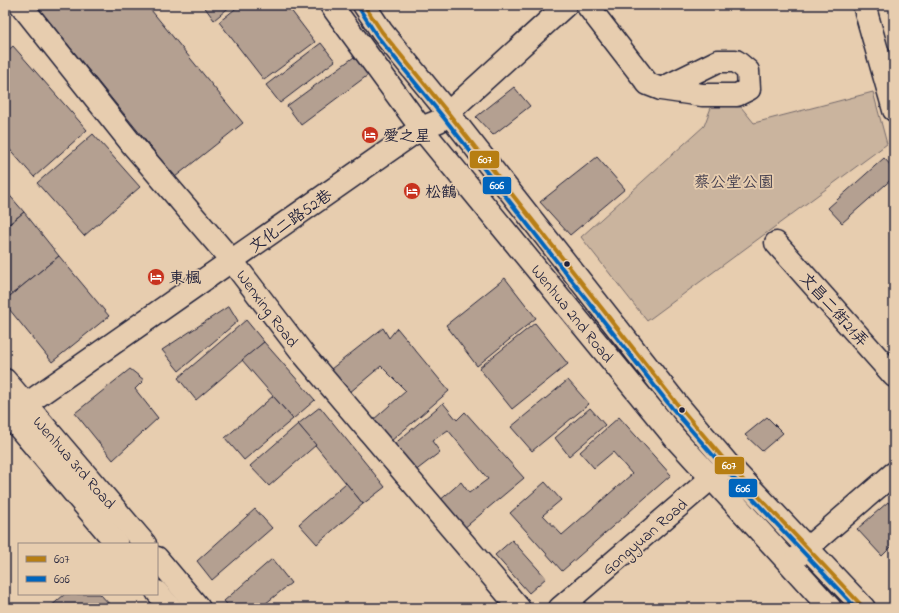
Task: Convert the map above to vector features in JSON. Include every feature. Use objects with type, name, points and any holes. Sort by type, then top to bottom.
[{"type":"street","name":"Wenxing Road","points":[[21,5],[131,143],[232,261],[304,355],[518,608]]},
{"type":"street","name":"Wenhua 2nd Road","points":[[332,5],[436,121],[677,404],[720,471],[790,564],[830,608]]},
{"type":"street","name":"Wenhua 2nd Road","points":[[364,5],[436,121],[675,438],[720,471],[807,548],[864,608]]},
{"type":"street","name":"文化二路52巷","points":[[11,413],[436,121],[566,5]]},
{"type":"street","points":[[587,5],[648,84],[661,89]]},
{"type":"street","points":[[864,5],[891,86],[894,110]]},
{"type":"street","name":"文昌二街21弄","points":[[776,243],[894,376]]},
{"type":"street","name":"Wenhua 3rd Road","points":[[5,380],[11,413],[116,543]]},
{"type":"street","name":"Wenhua 3rd Road","points":[[11,413],[144,543]]},
{"type":"street","name":"Gongyuan Road","points":[[560,608],[720,471]]},
{"type":"street","points":[[790,564],[894,473]]},
{"type":"street","points":[[158,559],[199,608]]},
{"type":"street","points":[[158,593],[171,608]]},
{"type":"green space","name":"蔡公堂公園","points":[[873,92],[887,144],[647,321],[581,237],[704,126],[712,105],[741,107],[754,123]]},
{"type":"building","points":[[36,5],[147,5],[243,123],[175,177]]},
{"type":"building","points":[[203,5],[232,5],[214,20]]},
{"type":"building","points":[[240,5],[287,5],[315,42],[264,80],[219,22]]},
{"type":"building","points":[[321,43],[335,61],[280,103],[266,85]]},
{"type":"building","points":[[13,46],[87,130],[34,177],[5,144],[5,53]]},
{"type":"building","points":[[354,57],[368,75],[301,125],[287,106]]},
{"type":"building","points":[[514,87],[530,106],[493,135],[476,117]]},
{"type":"building","points":[[93,134],[140,187],[84,236],[37,183]]},
{"type":"building","points":[[597,157],[625,189],[570,235],[540,202]]},
{"type":"building","points":[[884,158],[894,169],[894,177],[842,223],[828,208]]},
{"type":"building","points":[[5,190],[24,212],[5,227]]},
{"type":"building","points":[[24,212],[59,256],[5,300],[5,228]]},
{"type":"building","points":[[59,256],[109,316],[52,362],[5,304],[5,300]]},
{"type":"building","points":[[505,278],[536,318],[477,366],[446,325]]},
{"type":"building","points":[[229,306],[238,321],[179,371],[162,350]]},
{"type":"building","points":[[246,320],[264,342],[196,400],[178,378]]},
{"type":"building","points":[[535,323],[568,364],[512,409],[479,368]]},
{"type":"building","points":[[383,328],[389,338],[397,328],[449,391],[391,441],[373,420],[406,391],[381,366],[349,393],[331,369]]},
{"type":"building","points":[[264,342],[315,400],[293,419],[242,360]]},
{"type":"building","points":[[130,369],[144,380],[135,389],[158,418],[113,460],[75,413]]},
{"type":"building","points":[[568,380],[589,404],[532,451],[511,427]]},
{"type":"building","points":[[273,396],[293,419],[244,460],[225,438]]},
{"type":"building","points":[[443,403],[457,420],[465,412],[524,478],[463,529],[438,502],[461,482],[469,493],[488,479],[448,430],[432,441],[440,452],[414,472],[392,446]]},
{"type":"building","points":[[320,407],[385,487],[363,504],[298,424]]},
{"type":"building","points":[[590,408],[605,425],[569,456],[555,438]]},
{"type":"building","points":[[619,417],[671,475],[562,571],[510,513],[545,482],[561,500],[543,515],[562,535],[632,474],[613,452],[594,468],[580,452]]},
{"type":"building","points":[[767,417],[783,433],[762,451],[745,435]]},
{"type":"building","points":[[298,424],[316,445],[269,486],[250,466]]},
{"type":"building","points":[[346,483],[363,504],[317,544],[299,524]]},
{"type":"building","points":[[888,502],[894,510],[894,544],[882,556],[857,529]]},
{"type":"building","points":[[255,509],[272,528],[212,580],[197,561]]},
{"type":"building","points":[[512,540],[546,578],[529,593],[495,555]]},
{"type":"building","points":[[272,559],[291,583],[260,608],[230,608],[224,601]]},
{"type":"building","points":[[64,595],[101,595],[113,608],[49,608]]},
{"type":"transit line","name":"607","points":[[364,5],[382,32],[449,114],[677,404],[728,464],[864,608]]},
{"type":"transit line","name":"606","points":[[359,8],[377,36],[444,118],[672,408],[724,468],[856,608]]},
{"type":"place","name":"愛之星","points":[[370,135]]},
{"type":"place","name":"松鶴","points":[[412,191]]},
{"type":"place","name":"東楓","points":[[156,277]]}]
